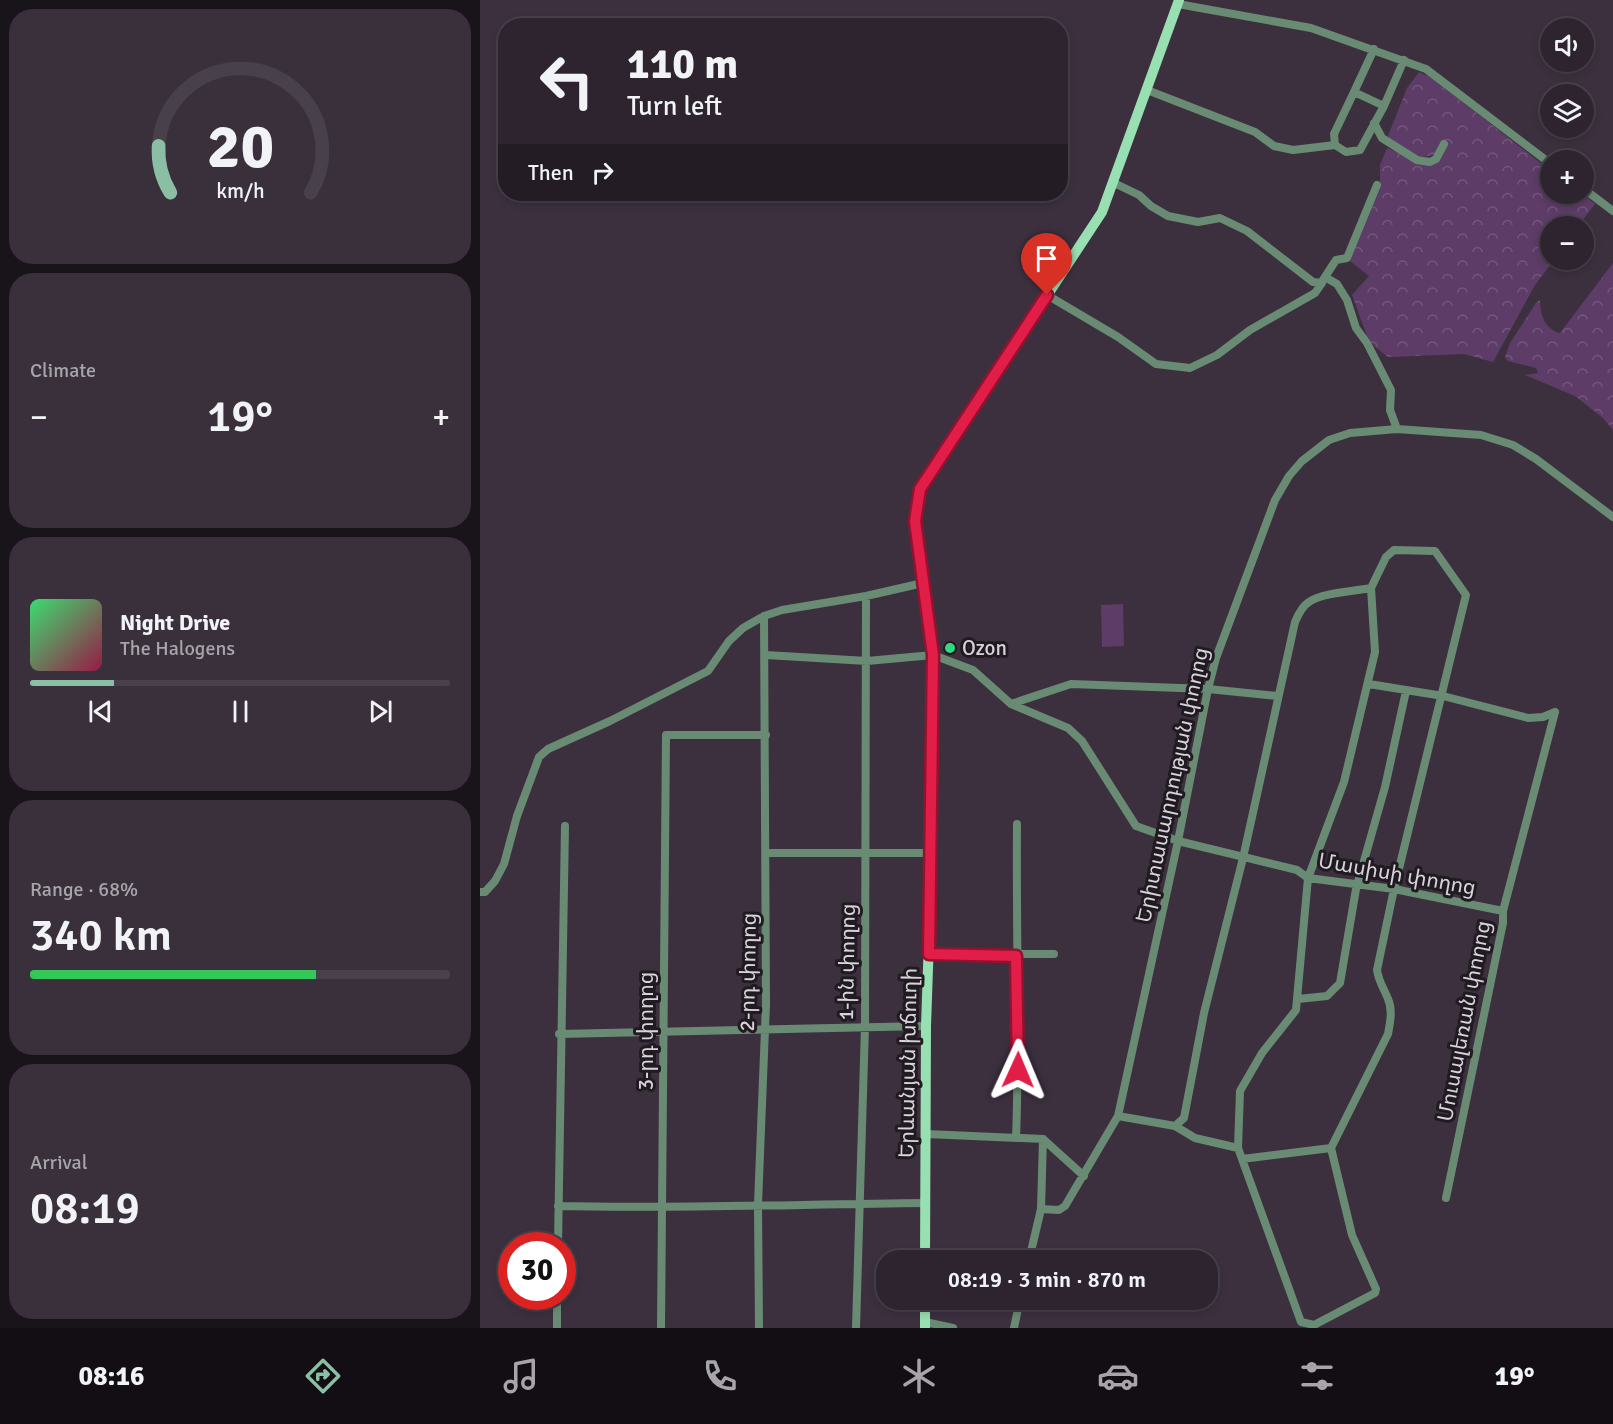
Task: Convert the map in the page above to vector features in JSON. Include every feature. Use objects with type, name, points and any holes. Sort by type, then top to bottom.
[{"type":"main road","name":"Երևանյան խճուղի","points":[[925,1250],[926,1026],[932,853],[933,655],[915,521],[920,489],[1102,212],[1179,2]]},
{"type":"street","points":[[1179,2],[1311,28],[1426,69],[1540,156]]},
{"type":"street","points":[[1335,145],[1334,134],[1374,49]]},
{"type":"street","points":[[1147,90],[1244,128],[1274,146],[1293,150],[1335,145],[1349,153],[1360,150],[1384,106],[1404,60]]},
{"type":"street","points":[[1354,92],[1384,106]]},
{"type":"street","points":[[1374,123],[1382,138],[1417,160],[1430,162],[1436,159],[1444,144]]},
{"type":"street","points":[[1114,183],[1136,193],[1151,206],[1168,216],[1198,222],[1220,218],[1247,231],[1313,282],[1323,280],[1337,284],[1347,300],[1356,328],[1367,343],[1391,390],[1390,410],[1397,429]]},
{"type":"street","points":[[1047,295],[1118,337],[1156,364],[1190,368],[1217,355],[1250,330],[1315,293],[1336,260],[1347,258],[1377,185]]},
{"type":"street","points":[[1594,197],[1613,211]]},
{"type":"street","name":"Երիտասարդության փողոց","points":[[1041,1209],[1059,1210],[1065,1206],[1118,1116],[1216,658],[1275,500],[1289,476],[1302,461],[1329,440],[1350,434],[1397,429],[1481,435],[1514,445],[1613,517]]},
{"type":"street","points":[[1435,551],[1464,589],[1466,595],[1394,889],[1377,970],[1379,984],[1389,999],[1391,1016],[1388,1034],[1331,1148],[1353,1235],[1376,1291],[1373,1295],[1314,1325],[1301,1322],[1238,1148],[1240,1091],[1262,1053],[1296,1010],[1308,878],[1344,782],[1364,694],[1370,684],[1376,652],[1371,588],[1390,552],[1435,551]]},
{"type":"street","points":[[480,892],[485,892],[495,881],[504,864],[517,816],[539,757],[548,748],[610,721],[708,670],[729,641],[743,628],[764,616],[782,610],[866,596],[923,583]]},
{"type":"street","points":[[1175,1126],[1184,1118],[1204,1013],[1243,858],[1295,622],[1308,602],[1371,588]]},
{"type":"street","name":"1-ին փողոց","points":[[856,1328],[865,1026],[866,596]]},
{"type":"street","name":"2-րդ փողոց","points":[[759,1328],[758,1204],[765,1029],[766,655],[764,616]]},
{"type":"street","points":[[766,655],[867,661],[933,655]]},
{"type":"street","name":"Մասիսի փողոց","points":[[933,655],[972,670],[1011,704],[1068,728],[1092,754],[1137,826],[1178,842],[1298,870],[1308,878],[1394,889],[1503,912]]},
{"type":"street","points":[[1011,704],[1071,684],[1208,689],[1278,696]]},
{"type":"street","points":[[1370,684],[1443,696]]},
{"type":"street","points":[[1298,999],[1327,996],[1338,988],[1359,884],[1406,691]]},
{"type":"street","name":"Մուսալեռան փողոց","points":[[1443,696],[1528,718],[1543,717],[1555,712],[1503,912],[1503,923],[1446,1198]]},
{"type":"street","name":"3-րդ փողոց","points":[[660,1328],[666,735],[766,735]]},
{"type":"street","points":[[1016,1138],[1019,1048],[1016,956],[1017,824]]},
{"type":"street","points":[[558,1232],[559,1034],[565,826]]},
{"type":"street","points":[[765,853],[932,853]]},
{"type":"street","points":[[929,954],[1016,956],[1054,954]]},
{"type":"street","points":[[559,1034],[926,1026]]},
{"type":"street","points":[[1118,1116],[1175,1126],[1195,1138],[1238,1148]]},
{"type":"street","points":[[926,1134],[1043,1139],[1084,1176]]},
{"type":"street","points":[[1031,1250],[1041,1209],[1043,1139]]},
{"type":"street","points":[[1242,1159],[1331,1148]]},
{"type":"street","points":[[558,1206],[662,1209],[758,1204],[926,1203]]},
{"type":"street","points":[[557,1310],[557,1328]]},
{"type":"street","points":[[1014,1328],[1018,1310]]},
{"type":"street","points":[[925,1325],[953,1328]]},
{"type":"green space","points":[[1419,72],[1432,78],[1540,162],[1540,204],[1595,204],[1586,216],[1540,216],[1540,270],[1546,270],[1535,285],[1493,362],[1464,354],[1388,357],[1374,346],[1367,336],[1352,295],[1369,276],[1350,261],[1380,189],[1380,165],[1387,148],[1427,163],[1437,153],[1425,157],[1411,154],[1397,146],[1388,136],[1407,88]]},
{"type":"green space","points":[[1613,263],[1613,430],[1603,418],[1575,396],[1525,375],[1538,373],[1536,368],[1508,361],[1505,357],[1510,343],[1536,303],[1540,300],[1541,311],[1547,325],[1560,333]]},
{"type":"green space","points":[[1123,604],[1124,646],[1102,647],[1101,605]]},
{"type":"place","name":"Ozon","points":[[950,648]]},
{"type":"route","points":[[1018,1070],[1016,956],[929,954],[933,655],[915,521],[920,489],[1047,295]]}]
